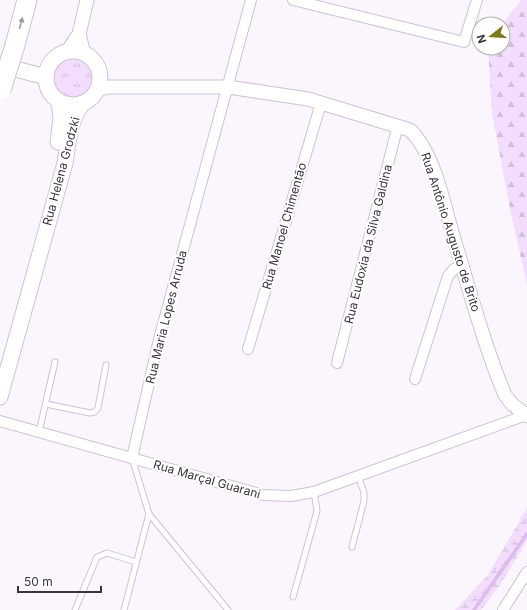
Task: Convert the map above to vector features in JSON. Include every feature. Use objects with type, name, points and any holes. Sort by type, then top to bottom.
[{"type":"highway","points":[[1,93],[27,0]]},
{"type":"main road","points":[[67,52],[84,54],[96,65],[102,86],[83,103],[67,104],[60,101],[49,90],[46,77],[49,66],[54,59],[67,52]]},
{"type":"main road","points":[[0,65],[46,77]]},
{"type":"main road","name":"Rua Helena Grodzki","points":[[43,242],[60,127],[60,101]]},
{"type":"main road","name":"Rua Helena Grodzki","points":[[0,397],[64,163],[70,127],[73,118],[83,103]]},
{"type":"street","points":[[67,52],[79,34],[87,0]]},
{"type":"street","name":"Rua Maria Lopes Arruda","points":[[132,458],[159,339],[251,0]]},
{"type":"street","points":[[293,0],[464,42],[477,0]]},
{"type":"street","points":[[79,34],[84,54]]},
{"type":"street","name":"Rua Antônio Augusto de Brito","points":[[102,86],[228,87],[320,103],[398,125],[410,130],[420,139],[429,156],[462,266],[505,395],[526,415]]},
{"type":"street","name":"Rua Manoel Chimentão","points":[[248,350],[320,103]]},
{"type":"street","name":"Rua Eudoxia da Silva Galdina","points":[[337,363],[398,125]]},
{"type":"street","points":[[415,379],[448,276],[454,269],[462,266]]},
{"type":"street","name":"Rua Marçal Guarani","points":[[0,421],[263,496],[291,496],[314,492],[526,415]]},
{"type":"street","points":[[503,610],[527,572]]},
{"type":"lane","points":[[39,432],[55,362]]},
{"type":"lane","points":[[46,404],[90,413],[95,412],[98,408],[106,364]]},
{"type":"lane","name":"Rua Maria Lopes Arruda","points":[[132,458],[149,514],[228,610]]},
{"type":"lane","points":[[352,547],[364,501],[364,492],[358,476]]},
{"type":"lane","points":[[293,597],[317,512],[314,492]]},
{"type":"lane","points":[[124,610],[149,514]]},
{"type":"lane","points":[[75,610],[97,557],[107,554],[136,562]]},
{"type":"green space","points":[[521,0],[527,0],[527,285],[510,209],[492,113],[488,56],[511,56],[511,16],[508,16]]},
{"type":"green space","points":[[69,57],[77,57],[85,60],[91,66],[94,78],[91,90],[85,96],[77,99],[69,99],[61,96],[55,90],[52,82],[52,74],[55,66],[61,60]]},
{"type":"green space","points":[[527,508],[527,541],[498,588],[481,610],[455,610],[488,575]]},
{"type":"waterway","points":[[474,610],[527,534]]}]
